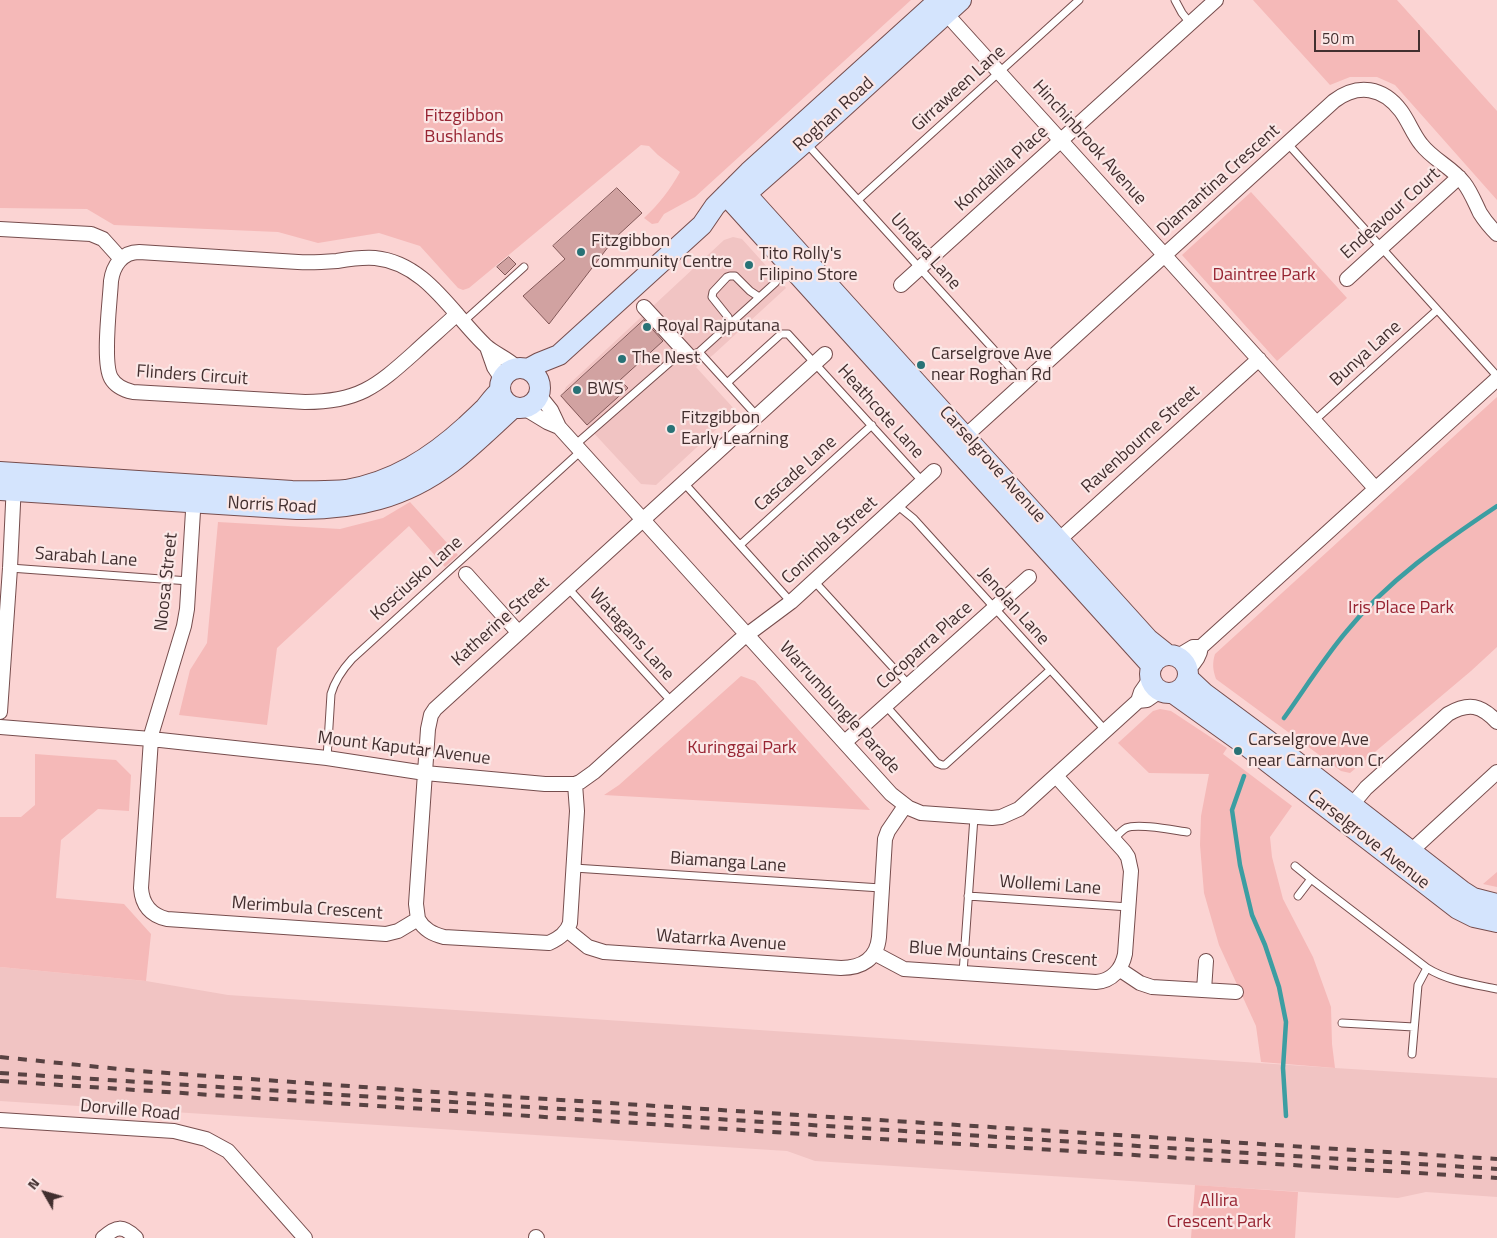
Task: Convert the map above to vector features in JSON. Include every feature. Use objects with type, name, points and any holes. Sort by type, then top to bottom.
[{"type":"street","name":"Roghan Road","points":[[736,194],[940,5],[961,0]]},
{"type":"street","name":"Kondalilla Place","points":[[901,285],[1216,0]]},
{"type":"street","name":"Roghan Road","points":[[521,388],[555,365],[559,355],[702,225],[716,206],[736,194],[805,142],[940,5]]},
{"type":"street","name":"Hinchinbrook Avenue","points":[[940,5],[1375,488]]},
{"type":"street","name":"Diamantina Crescent","points":[[959,441],[1340,96],[1348,92],[1359,89],[1370,90],[1378,92],[1393,102],[1426,150],[1460,177],[1481,214],[1497,234]]},
{"type":"street","name":"Endeavour Court","points":[[1347,279],[1460,177]]},
{"type":"street","name":"Carselgrove Avenue","points":[[736,194],[787,262],[959,441]]},
{"type":"street","name":"Carselgrove Avenue","points":[[736,194],[1170,673],[1204,693],[1346,811],[1458,910],[1474,917],[1497,922]]},
{"type":"street","points":[[0,229],[92,234],[103,239],[121,259],[134,252],[308,262],[374,258],[388,260],[411,269],[429,284],[488,347],[512,361],[521,388]]},
{"type":"street","name":"Flinders Circuit","points":[[121,259],[112,274],[106,361],[107,370],[114,383],[125,390],[133,392],[305,402],[339,400],[360,393],[382,381],[460,317]]},
{"type":"street","points":[[644,307],[694,354]]},
{"type":"street","name":"Katherine Street","points":[[418,919],[416,904],[429,721],[435,709],[820,359]]},
{"type":"street","name":"Ravenbourne Street","points":[[1054,545],[1259,359]]},
{"type":"street","points":[[1170,673],[1194,647],[1201,646],[1497,377]]},
{"type":"street","name":"Warrumbungle Parade","points":[[521,388],[550,410],[559,427],[891,794],[905,806],[921,812],[974,817],[992,818],[1009,814],[1026,804],[1138,702],[1147,700],[1170,673]]},
{"type":"street","name":"Warrumbungle Parade","points":[[521,388],[547,422],[559,427]]},
{"type":"street","name":"Norris Road","points":[[7,481],[194,493],[323,492],[345,490],[384,480],[403,472],[437,451],[479,414],[494,396],[521,388]]},
{"type":"street","name":"Conimbla Street","points":[[747,634],[791,602],[934,471]]},
{"type":"street","points":[[0,712],[10,568],[7,481]]},
{"type":"street","name":"Noosa Street","points":[[151,739],[184,626],[187,609],[194,493]]},
{"type":"street","points":[[461,569],[518,632]]},
{"type":"street","name":"Cocoparra Place","points":[[845,742],[1029,577]]},
{"type":"street","points":[[418,919],[427,930],[444,937],[542,943],[553,941],[566,930],[571,918],[577,811],[575,784],[594,772],[747,634]]},
{"type":"street","points":[[1346,811],[1375,779],[1448,714],[1457,709],[1475,706],[1497,722]]},
{"type":"street","name":"Mount Kaputar Avenue","points":[[0,728],[151,739],[327,758],[425,773],[545,784],[575,784]]},
{"type":"street","name":"Merimbula Crescent","points":[[151,739],[141,888],[144,903],[153,913],[159,917],[166,918],[386,934],[398,931],[418,919]]},
{"type":"street","points":[[1411,851],[1497,772]]},
{"type":"street","name":"Blue Mountains Crescent","points":[[874,952],[904,969],[1096,982],[1106,980],[1119,969],[1125,954],[1131,864],[1114,839],[1056,776]]},
{"type":"street","points":[[874,952],[878,942],[885,839],[888,831],[905,806]]},
{"type":"street","name":"Carselgrove Avenue","points":[[1346,811],[1411,851],[1469,895],[1497,904]]},
{"type":"street","name":"Watarrka Avenue","points":[[566,930],[588,947],[604,952],[850,968],[862,965],[874,952]]},
{"type":"street","points":[[1204,990],[1206,962]]},
{"type":"street","points":[[1119,969],[1146,986],[1236,992]]},
{"type":"street","name":"Dorville Road","points":[[0,1120],[174,1130],[206,1139],[228,1151],[305,1238]]},
{"type":"street","points":[[103,1238],[118,1228],[128,1230],[136,1238]]},
{"type":"lane","name":"Girraween Lane","points":[[858,200],[1079,0]]},
{"type":"lane","points":[[1175,0],[1190,24]]},
{"type":"lane","name":"Undara Lane","points":[[805,142],[1024,383]]},
{"type":"lane","points":[[1288,144],[1497,377]]},
{"type":"lane","points":[[757,416],[727,382],[694,354],[780,277],[787,262]]},
{"type":"lane","points":[[460,317],[524,267]]},
{"type":"lane","points":[[730,323],[728,317],[713,300],[712,295],[714,290],[727,277],[735,276],[759,297]]},
{"type":"lane","name":"Bunya Lane","points":[[1314,421],[1437,310]]},
{"type":"lane","name":"Heathcote Lane","points":[[727,382],[782,333],[790,335],[820,359],[872,425],[922,481]]},
{"type":"lane","name":"Kosciusko Lane","points":[[327,758],[331,694],[344,668],[352,659],[461,569],[578,448],[670,362],[678,357],[694,354]]},
{"type":"lane","name":"Cascade Lane","points":[[740,545],[872,425]]},
{"type":"lane","points":[[684,482],[791,602]]},
{"type":"lane","name":"Jenolan Lane","points":[[897,505],[914,519],[1106,731]]},
{"type":"lane","name":"Sarabah Lane","points":[[10,568],[189,581]]},
{"type":"lane","points":[[814,581],[909,685]]},
{"type":"lane","name":"Watagans Lane","points":[[567,587],[672,702]]},
{"type":"lane","points":[[886,706],[937,763],[945,765],[1050,670]]},
{"type":"lane","points":[[963,973],[974,817]]},
{"type":"lane","points":[[1114,839],[1125,829],[1135,826],[1187,832]]},
{"type":"lane","points":[[1295,866],[1427,968],[1446,977],[1497,989]]},
{"type":"lane","name":"Biamanga Lane","points":[[574,868],[881,888]]},
{"type":"lane","points":[[1298,896],[1311,879]]},
{"type":"lane","name":"Wollemi Lane","points":[[968,896],[1129,907]]},
{"type":"lane","points":[[1412,1054],[1418,985],[1427,968]]},
{"type":"lane","points":[[1342,1023],[1414,1027]]},
{"type":"shaded area","points":[[733,237],[742,239],[786,288],[713,355],[696,367],[736,411],[656,485],[641,484],[565,402],[562,396],[566,387],[724,240]]},
{"type":"shaded area","points":[[0,967],[146,981],[228,995],[1497,1078],[1497,1197],[1426,1192],[1398,1198],[815,1161],[787,1151],[0,1101]]},
{"type":"green space","name":"Fitzgibbon Bushlands","points":[[0,0],[911,0],[695,197],[664,214],[658,223],[652,224],[644,218],[664,196],[680,172],[649,146],[641,145],[469,288],[463,290],[458,288],[420,246],[379,233],[318,243],[278,232],[114,225],[87,209],[0,208]]},
{"type":"green space","points":[[1253,0],[1397,0],[1497,111],[1497,200],[1395,85],[1377,77],[1350,77],[1330,85]]},
{"type":"green space","name":"Daintree Park","points":[[1251,192],[1347,298],[1277,361],[1182,255]]},
{"type":"green space","name":"Iris Place Park","points":[[1497,397],[1497,647],[1350,773],[1341,771],[1216,679],[1213,667],[1215,654]]},
{"type":"green space","points":[[410,502],[458,555],[445,567],[409,526],[277,648],[267,725],[179,715],[190,670],[207,643],[218,522],[340,529],[383,518]]},
{"type":"green space","name":"Kuringgai Park","points":[[741,676],[755,681],[870,810],[604,795],[619,785]]},
{"type":"green space","points":[[1160,709],[1171,711],[1227,748],[1223,754],[1292,806],[1270,837],[1272,857],[1283,899],[1313,957],[1331,1007],[1335,1068],[1261,1062],[1256,1026],[1219,945],[1204,893],[1200,845],[1201,816],[1209,774],[1149,773],[1118,743],[1153,711]]},
{"type":"green space","points":[[35,754],[116,760],[131,775],[129,811],[98,809],[61,840],[56,898],[124,904],[151,934],[146,981],[0,967],[0,817],[21,817],[35,805]]},
{"type":"green space","points":[[1497,872],[1497,887],[1483,884]]},
{"type":"green space","name":"Allira Crescent Park","points":[[1195,1185],[1298,1192],[1295,1238],[1191,1238]]},
{"type":"building","name":"Fitzgibbon Community Centre","points":[[617,188],[642,213],[615,238],[549,324],[523,296],[565,259],[553,246]]},
{"type":"building","points":[[509,257],[516,264],[505,275],[497,267]]},
{"type":"building","name":"The Nest","points":[[644,320],[663,341],[620,380],[628,388],[587,425],[561,396]]},
{"type":"waterway","points":[[1284,718],[1338,642],[1379,596],[1436,548],[1497,506]]},
{"type":"waterway","points":[[1244,776],[1232,810],[1240,865],[1252,915],[1265,945],[1279,987],[1286,1022],[1283,1068],[1286,1116]]},
{"type":"railway","points":[[0,1057],[139,1071],[419,1091],[1497,1159]]},
{"type":"railway","points":[[0,1073],[1497,1169]]},
{"type":"railway","points":[[0,1081],[1497,1178]]},
{"type":"place","name":"Fitzgibbon Community Centre","points":[[581,252]]},
{"type":"place","name":"Tito Rolly's Filipino Store","points":[[749,265]]},
{"type":"place","name":"Royal Rajputana","points":[[647,327]]},
{"type":"place","name":"The Nest","points":[[622,359]]},
{"type":"place","name":"Carselgrove Ave near Roghan Rd","points":[[921,365]]},
{"type":"place","name":"BWS","points":[[577,390]]},
{"type":"place","name":"Fitzgibbon Early Learning","points":[[671,429]]},
{"type":"place","name":"Carselgrove Ave near Carnarvon Cr","points":[[1238,751]]}]
